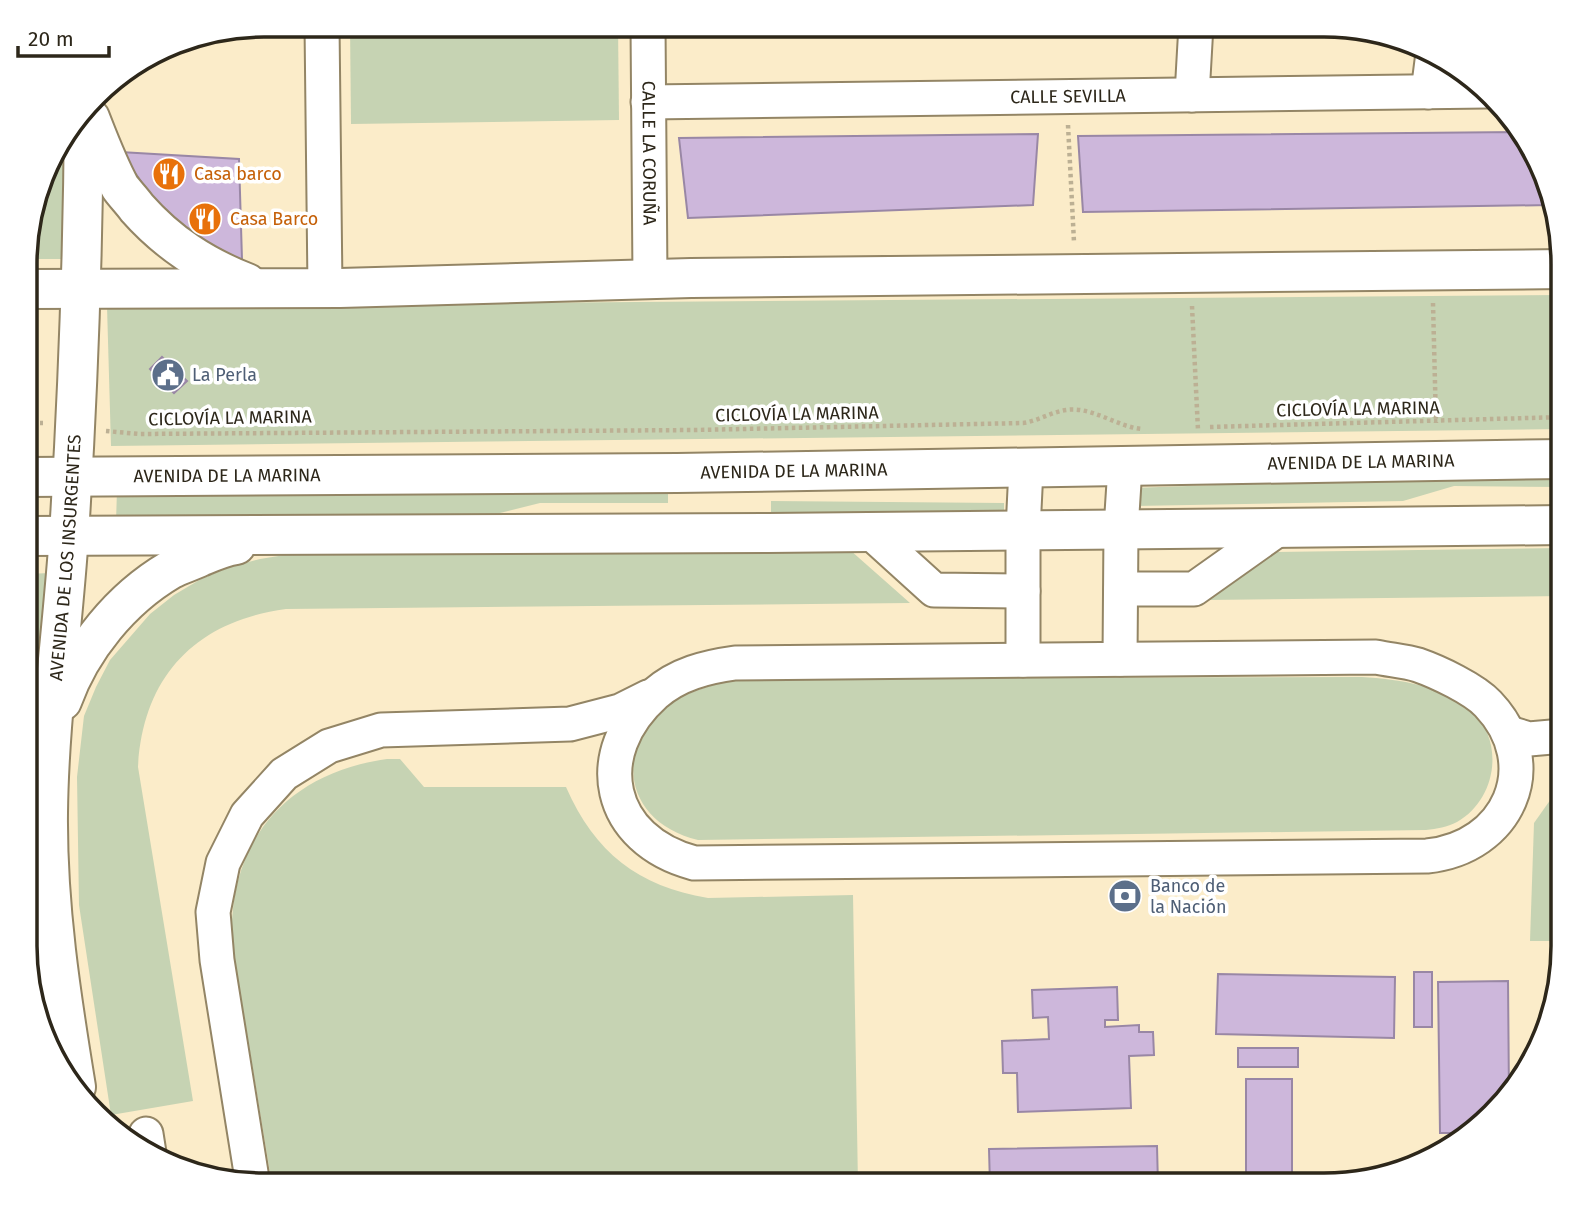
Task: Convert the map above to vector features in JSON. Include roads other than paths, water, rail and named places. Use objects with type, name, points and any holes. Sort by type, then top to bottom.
[{"type":"main road","points":[[89,120],[121,189],[154,227],[184,252],[218,272],[255,287]]},
{"type":"main road","name":"AVENIDA DE LOS INSURGENTES","points":[[73,1069],[51,898],[48,814],[75,423],[85,125]]},
{"type":"main road","points":[[37,289],[326,288],[650,279],[1551,269]]},
{"type":"main road","name":"AVENIDA DE LA MARINA","points":[[37,477],[677,474],[1551,459]]},
{"type":"main road","points":[[768,533],[746,518],[740,507],[750,486],[783,471]]},
{"type":"main road","points":[[509,533],[552,520],[667,517],[681,514],[690,506],[690,493],[686,483],[677,474]]},
{"type":"main road","points":[[1434,526],[1441,517],[1467,505],[1551,506]]},
{"type":"main road","points":[[37,536],[768,533],[1551,525]]},
{"type":"main road","points":[[52,730],[68,685],[85,654],[122,607],[170,570],[226,546],[285,536]]},
{"type":"street","points":[[322,37],[326,288]]},
{"type":"street","name":"CALLE LA CORUÑA","points":[[648,37],[650,279]]},
{"type":"street","points":[[1192,95],[1195,37]]},
{"type":"street","points":[[1428,92],[1432,64]]},
{"type":"street","name":"CALLE SEVILLA","points":[[648,102],[1472,91]]},
{"type":"street","points":[[1120,659],[1121,529],[1125,467]]},
{"type":"street","points":[[1023,660],[1026,469]]},
{"type":"street","points":[[1121,589],[1194,589],[1280,528]]},
{"type":"street","points":[[870,532],[934,590],[1023,591]]},
{"type":"street","points":[[251,1173],[217,960],[213,912],[223,863],[247,816],[284,774],[329,746],[381,730],[533,726],[596,719],[620,711],[693,672],[735,663],[1376,657],[1417,665],[1486,701],[1509,733],[1516,771],[1506,808],[1482,837],[1465,848],[1447,854],[694,863],[660,850],[645,840],[633,827],[617,795],[614,760],[621,741],[630,723],[657,693]]},
{"type":"street","points":[[533,726],[562,733],[584,744],[599,755],[614,774]]},
{"type":"street","points":[[1509,733],[1529,739],[1551,737]]},
{"type":"place","name":"Casa barco","points":[[169,174]]},
{"type":"place","name":"Casa Barco","points":[[205,219]]},
{"type":"place","name":"La Perla","points":[[168,375]]},
{"type":"place","name":"Banco de la Nación","points":[[1125,896]]}]
